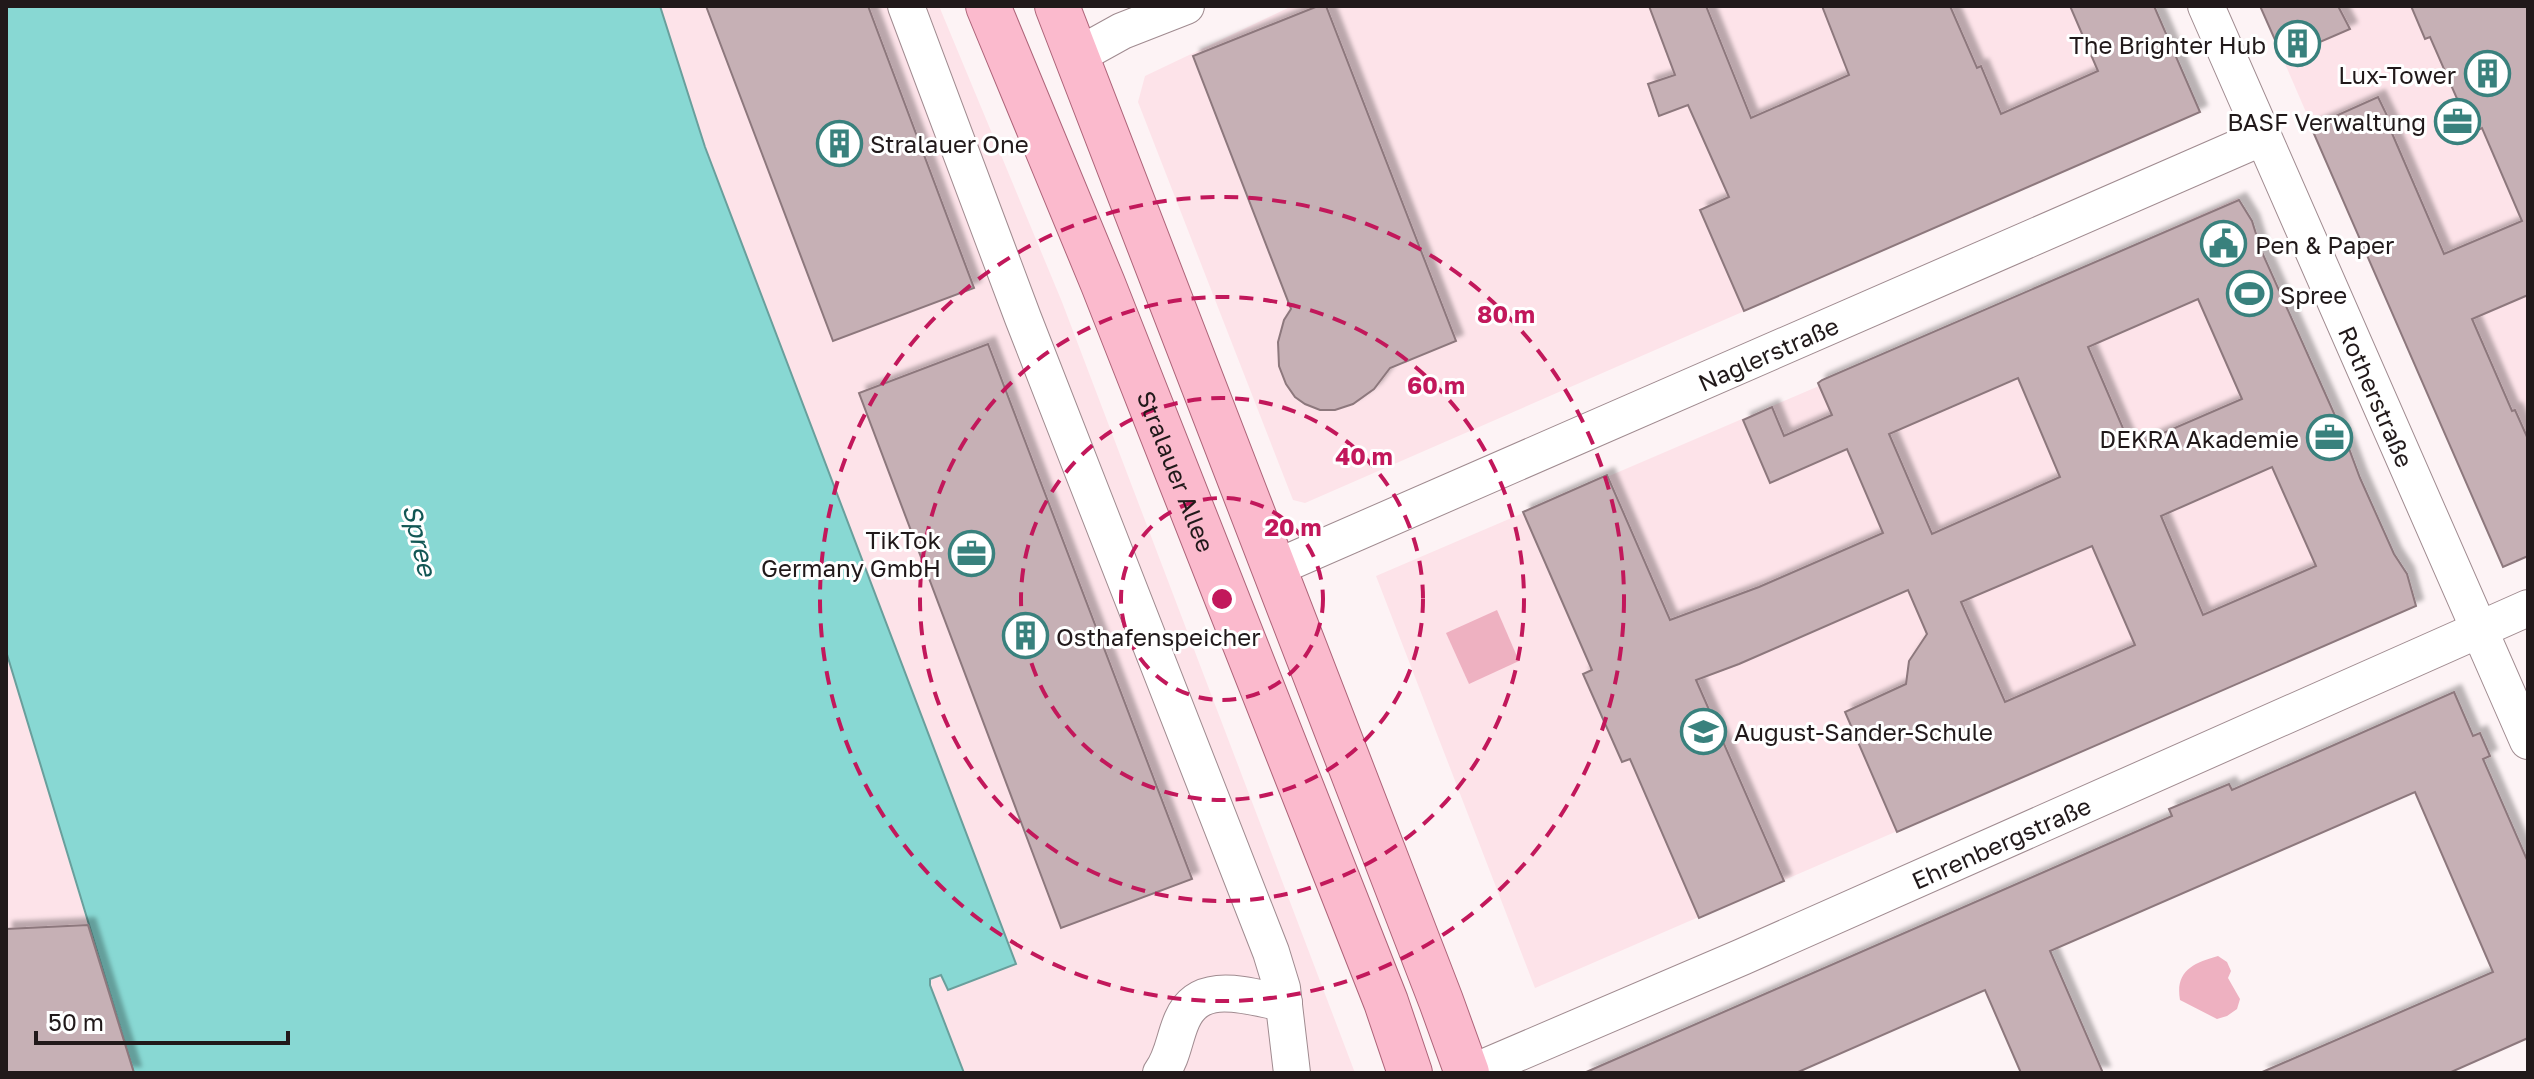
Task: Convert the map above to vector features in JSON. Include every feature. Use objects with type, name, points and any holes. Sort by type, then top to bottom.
[{"type":"main road","name":"Stralauer Allee","points":[[988,6],[1132,357],[1410,1073]]},
{"type":"main road","points":[[1057,6],[1469,1073]]},
{"type":"street","points":[[906,6],[1029,333],[1271,952],[1282,988],[1292,1073]]},
{"type":"street","points":[[1075,57],[1122,31],[1186,6]]},
{"type":"street","name":"Rotherstraße","points":[[2206,6],[2528,741]]},
{"type":"street","name":"Naglerstraße","points":[[1273,569],[2263,137]]},
{"type":"street","name":"Ehrenbergstraße","points":[[1469,1073],[1742,957],[2528,608]]},
{"type":"street","points":[[1161,1073],[1172,1054],[1182,1018],[1195,1002],[1206,995],[1222,992],[1284,1003]]},
{"type":"shaded area","points":[[660,6],[939,6],[1062,302],[1355,1073],[964,1073],[930,979],[940,975],[948,990],[1016,964],[705,147]]},
{"type":"shaded area","points":[[1292,6],[2154,6],[2200,112],[1305,503],[1293,500],[1138,102],[1145,76]]},
{"type":"shaded area","points":[[2260,6],[2528,6],[2528,556],[2503,567]]},
{"type":"shaded area","points":[[2238,198],[2252,221],[2261,251],[2393,553],[2407,574],[2416,606],[1535,988],[1376,576],[1819,386]]},
{"type":"shaded area","points":[[1497,610],[1519,661],[1469,684],[1446,633]]},
{"type":"shaded area","points":[[6,651],[88,925],[6,1073]]},
{"type":"shaded area","points":[[2218,956],[2227,962],[2231,971],[2228,978],[2240,999],[2237,1009],[2217,1019],[2180,1000],[2179,990],[2183,975],[2188,970]]},
{"type":"water","points":[[6,6],[660,6],[705,147],[1016,964],[948,990],[941,975],[930,979],[964,1073],[134,1073],[6,651]]},
{"type":"building","name":"Stralauer One","points":[[706,6],[868,6],[974,288],[833,341]]},
{"type":"building","points":[[1318,6],[1326,6],[1456,341],[1390,368],[1374,389],[1353,404],[1335,410],[1320,410],[1305,404],[1295,397],[1286,384],[1279,366],[1278,342],[1284,320],[1291,309],[1193,56]]},
{"type":"building","points":[[1649,6],[1706,6],[1751,118],[1849,75],[1822,6],[1950,6],[1977,68],[1981,66],[2001,114],[2098,71],[2070,6],[2154,6],[2200,112],[1744,311],[1700,210],[1729,197],[1688,105],[1659,116],[1648,84],[1675,75]]},
{"type":"building","name":"The Brighter Hub","points":[[2260,6],[2338,6],[2350,29],[2283,58]]},
{"type":"building","points":[[2411,6],[2528,6],[2528,295],[2472,319],[2512,411],[2515,410],[2528,439],[2528,556],[2503,567],[2311,127],[2378,97],[2444,254],[2522,221],[2482,128],[2472,133],[2430,37],[2425,39]]},
{"type":"building","points":[[2239,200],[2252,221],[2261,250],[2394,554],[2407,574],[2416,606],[1897,832],[1845,712],[1906,684],[1909,661],[1927,634],[1908,590],[1696,680],[1784,881],[1699,918],[1630,759],[1622,762],[1583,674],[1592,670],[1523,512],[1607,475],[1670,620],[1759,587],[1883,533],[1847,449],[1770,483],[1743,420],[1772,407],[1784,436],[1832,415],[1818,383]],"holes":[[[2198,299],[2242,399],[2131,447],[2088,347]],[[2018,378],[2060,477],[1932,534],[1889,434]],[[2272,467],[2316,566],[2203,615],[2161,516]],[[2092,546],[2135,645],[2005,702],[1961,602]]]},
{"type":"building","name":"Osthafenspeicher","points":[[988,344],[1192,879],[1061,928],[859,393]]},
{"type":"building","points":[[2454,692],[2473,736],[2480,733],[2490,756],[2483,759],[2528,862],[2528,1038],[2449,1073],[2260,1073],[2493,972],[2415,792],[2050,951],[2103,1073],[2021,1073],[1985,990],[1796,1073],[1584,1073],[2172,816],[2169,809],[2229,784],[2232,790]]},
{"type":"building","points":[[88,925],[134,1073],[6,1073],[6,929]]},
{"type":"place","name":"The Brighter Hub","points":[[2297,44]]},
{"type":"place","name":"Lux-Tower","points":[[2487,74]]},
{"type":"place","name":"BASF Verwaltung","points":[[2457,121]]},
{"type":"place","name":"Stralauer One","points":[[839,143]]},
{"type":"place","name":"Pen & Paper","points":[[2224,244]]},
{"type":"place","name":"Spree","points":[[2249,294]]},
{"type":"place","name":"DEKRA Akademie","points":[[2330,438]]},
{"type":"place","name":"TikTok Germany GmbH","points":[[972,553]]},
{"type":"place","name":"Osthafenspeicher","points":[[1025,636]]},
{"type":"place","name":"August-Sander-Schule","points":[[1703,731]]}]
